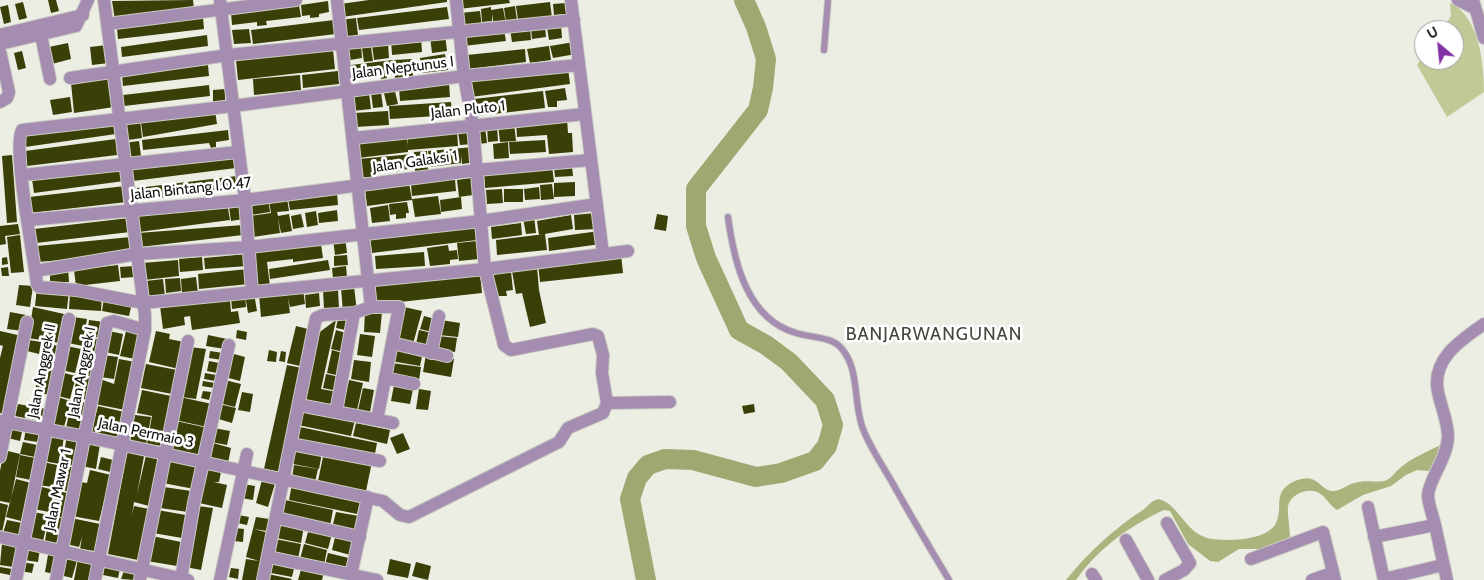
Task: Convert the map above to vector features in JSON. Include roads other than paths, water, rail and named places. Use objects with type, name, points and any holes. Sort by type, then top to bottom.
[{"type":"street","points":[[0,44],[76,26],[83,15],[88,0]]},
{"type":"street","points":[[95,580],[124,445],[145,330],[132,211],[104,0]]},
{"type":"street","points":[[108,24],[221,5],[296,0]]},
{"type":"street","points":[[337,0],[372,307]]},
{"type":"street","points":[[456,0],[464,76],[473,126],[485,269],[503,341],[508,348],[529,347],[593,334],[598,336],[603,355],[602,373],[607,403],[670,402]]},
{"type":"street","points":[[571,0],[603,254]]},
{"type":"street","points":[[1458,0],[1474,4],[1484,38]]},
{"type":"street","points":[[221,5],[245,200],[252,292]]},
{"type":"street","points":[[0,35],[83,15]]},
{"type":"street","points":[[70,78],[228,55],[341,42],[574,20]]},
{"type":"street","points":[[40,35],[50,79]]},
{"type":"street","points":[[0,51],[9,92],[7,98],[0,102]]},
{"type":"street","name":"Jalan Neptunus I","points":[[23,175],[19,137],[22,130],[233,106],[464,76],[579,65]]},
{"type":"street","name":"Jalan Pluto 1","points":[[354,138],[585,114]]},
{"type":"street","points":[[238,152],[23,175],[35,271],[39,287],[86,291],[143,303],[368,279],[485,269],[628,251]]},
{"type":"street","name":"Jalan Galaksi 1","points":[[357,186],[477,170],[590,160]]},
{"type":"street","name":"Jalan Bintang I.0.47","points":[[28,220],[245,200],[357,186]]},
{"type":"street","points":[[35,271],[137,254],[248,247],[481,221],[597,204]]},
{"type":"street","points":[[263,580],[278,518],[315,320],[323,315],[354,313],[372,307],[399,307],[377,420]]},
{"type":"street","points":[[336,412],[354,313]]},
{"type":"street","points":[[432,353],[439,316]]},
{"type":"street","name":"Jalan Anggrek II","points":[[16,580],[69,320]]},
{"type":"street","name":"Jalan Anggrek I","points":[[86,437],[107,323],[114,321],[145,330]]},
{"type":"street","points":[[0,457],[3,422],[27,322]]},
{"type":"street","points":[[1447,580],[1428,495],[1445,454],[1448,437],[1438,390],[1437,374],[1445,357],[1455,344],[1484,324]]},
{"type":"street","points":[[142,574],[188,341]]},
{"type":"street","points":[[392,343],[447,356]]},
{"type":"street","points":[[0,537],[100,558],[142,574],[184,579],[203,462],[229,346]]},
{"type":"street","points":[[385,378],[414,384]]},
{"type":"street","name":"Jalan Permaio 3","points":[[3,422],[86,437],[383,501],[400,515],[409,517],[559,442],[568,428],[603,413],[607,403]]},
{"type":"street","points":[[299,405],[393,423]]},
{"type":"street","name":"Jalan Mawar 1","points":[[56,580],[86,437]]},
{"type":"street","points":[[292,444],[380,461]]},
{"type":"street","points":[[220,580],[247,454]]},
{"type":"street","points":[[353,577],[368,498]]},
{"type":"street","points":[[1368,507],[1384,579],[1443,565]]},
{"type":"street","points":[[278,518],[360,537]]},
{"type":"street","points":[[1165,580],[1184,570],[1190,563],[1167,522]]},
{"type":"street","points":[[1374,537],[1435,525]]},
{"type":"street","points":[[1252,559],[1323,532],[1334,576],[1312,580]]},
{"type":"street","points":[[1126,540],[1148,580]]},
{"type":"street","points":[[269,556],[353,577],[377,580]]},
{"type":"lane","points":[[824,50],[828,0]]},
{"type":"lane","points":[[728,217],[732,250],[752,298],[761,312],[774,325],[796,333],[833,341],[842,349],[854,378],[863,428],[949,580]]},
{"type":"waterway","points":[[646,580],[630,499],[637,478],[648,465],[665,459],[693,460],[756,477],[781,473],[815,461],[827,446],[833,425],[825,400],[789,362],[766,345],[739,330],[706,258],[696,226],[696,189],[758,110],[763,88],[766,59],[756,27],[744,0]]},
{"type":"district","name":"BANJARWANGUNAN","points":[[934,335]]}]
